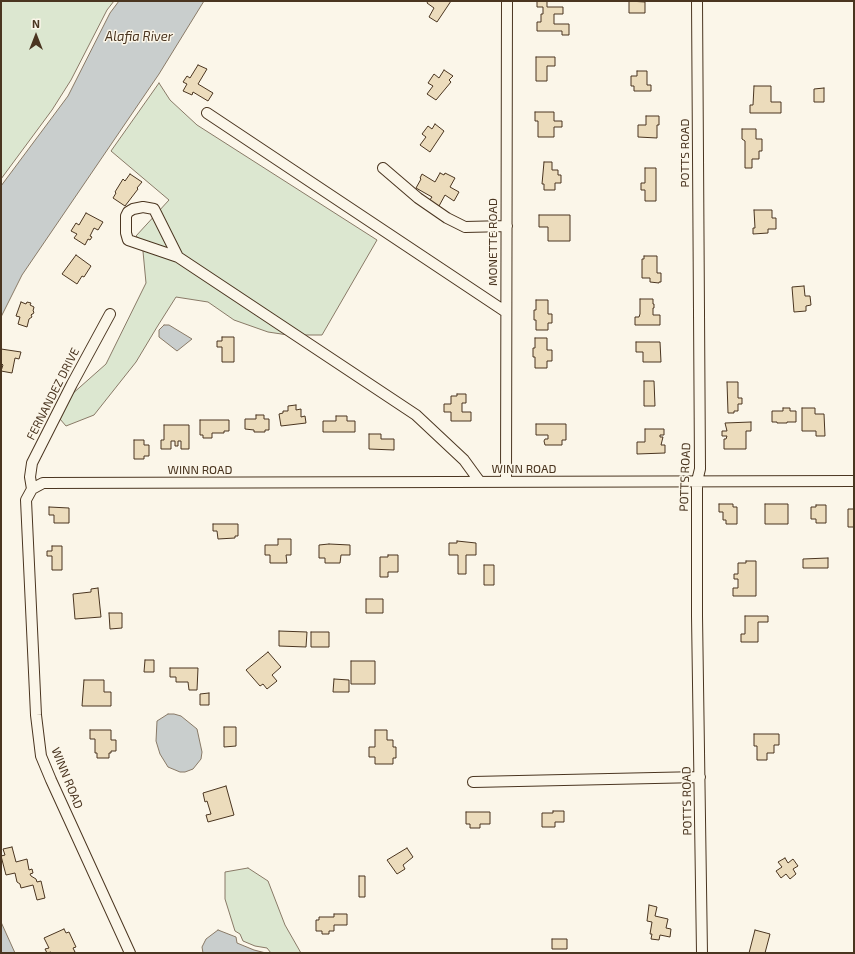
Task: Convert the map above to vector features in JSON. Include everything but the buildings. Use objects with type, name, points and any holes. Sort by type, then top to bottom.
[{"type":"street","name":"MONETTE ROAD","points":[[506,482],[508,1]]},
{"type":"street","name":"POTTS ROAD","points":[[698,1],[700,469],[697,481],[697,616],[702,953]]},
{"type":"street","points":[[207,113],[506,312]]},
{"type":"street","points":[[383,168],[418,198],[447,218],[465,227],[506,226]]},
{"type":"street","points":[[178,257],[154,209],[134,209],[128,212],[126,216],[126,233],[128,240],[178,257],[416,415],[464,460],[480,482]]},
{"type":"street","name":"FERNANDEZ DRIVE","points":[[32,489],[30,477],[32,463],[72,384],[110,314]]},
{"type":"street","name":"WINN ROAD","points":[[130,953],[53,784],[42,756],[36,715],[26,500],[32,489],[43,483],[854,481]]},
{"type":"street","points":[[473,782],[700,777]]},
{"type":"green space","points":[[1,1],[114,1],[107,10],[71,80],[52,110],[1,179]]},
{"type":"green space","points":[[159,83],[170,100],[197,125],[377,240],[322,335],[288,335],[268,332],[234,320],[208,302],[176,297],[136,362],[94,415],[66,426],[60,419],[71,395],[106,364],[146,283],[142,241],[136,236],[169,200],[111,151]]},
{"type":"green space","points":[[248,868],[268,881],[285,925],[301,953],[271,953],[267,948],[255,946],[243,941],[240,934],[235,931],[225,899],[225,872]]},
{"type":"water","name":"Alafia River","points":[[119,1],[204,1],[159,74],[22,275],[1,317],[1,186],[68,96],[110,13]]},
{"type":"water","points":[[164,325],[169,325],[192,339],[177,351],[159,337],[159,330]]},
{"type":"water","points":[[168,714],[181,716],[197,729],[202,752],[201,759],[193,769],[185,772],[180,772],[168,767],[160,754],[156,741],[157,721]]},
{"type":"water","points":[[1,922],[15,953],[1,953]]},
{"type":"water","points":[[218,930],[236,937],[237,943],[266,953],[203,953],[202,947],[206,939]]}]
